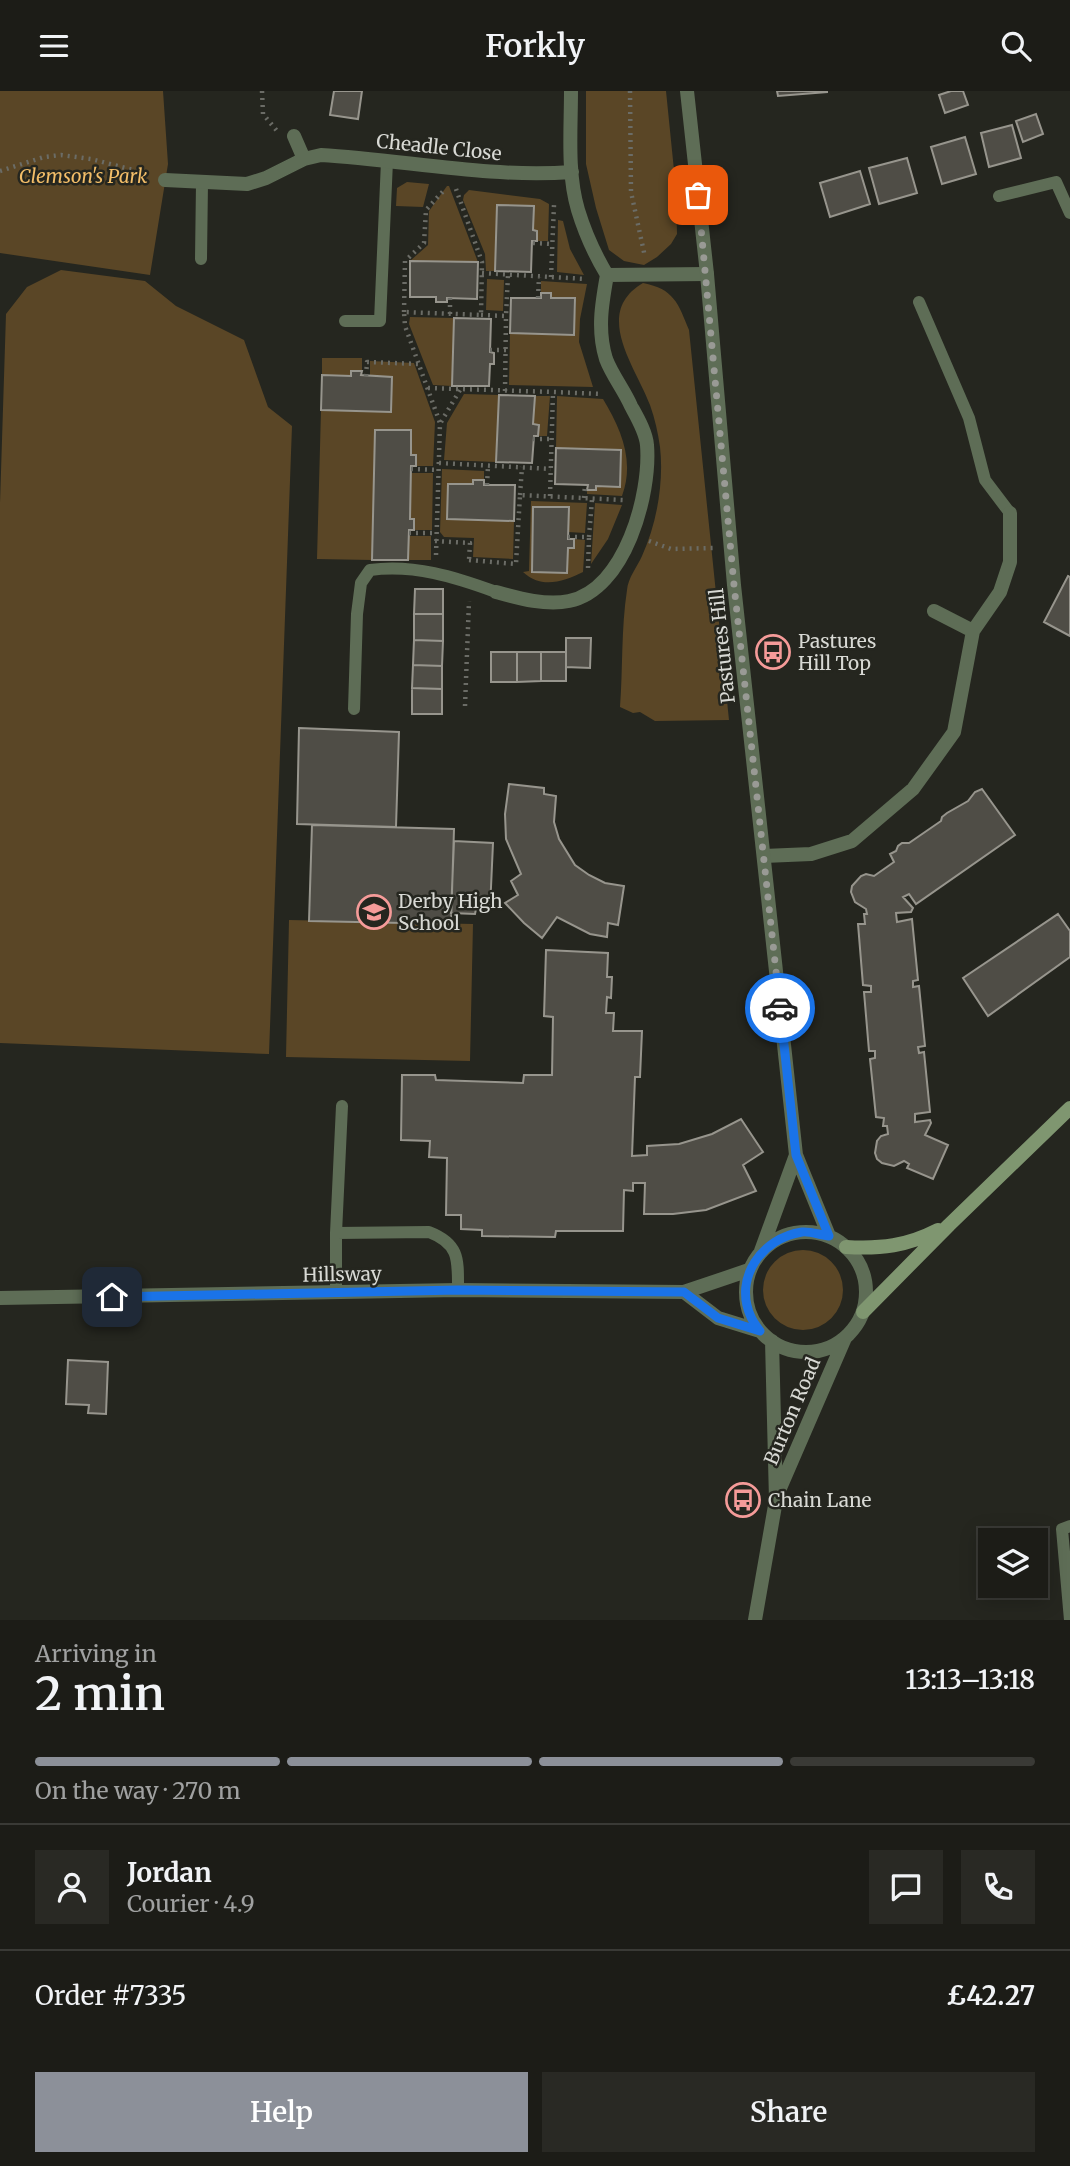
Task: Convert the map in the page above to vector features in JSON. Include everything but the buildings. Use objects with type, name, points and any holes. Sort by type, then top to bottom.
[{"type":"main road","points":[[863,1312],[1070,1108]]},
{"type":"main road","points":[[846,1247],[901,1245],[949,1225]]},
{"type":"street","points":[[496,592],[533,601],[570,601],[594,590],[612,571],[624,552],[642,501],[647,443],[607,360],[600,331],[607,277],[578,209],[572,172],[571,91]]},
{"type":"street","name":"Pastures Hill","points":[[687,91],[731,547],[796,1155],[829,1236]]},
{"type":"street","points":[[294,137],[304,159]]},
{"type":"street","name":"Cheadle Close","points":[[165,180],[247,184],[304,159],[321,155],[503,173],[572,172]]},
{"type":"street","points":[[607,277],[706,274]]},
{"type":"street","points":[[764,856],[811,854],[852,841],[913,789],[954,732],[973,631],[1000,591],[1010,562],[1010,513]]},
{"type":"street","points":[[934,611],[973,631]]},
{"type":"street","name":"Pastures Hill","points":[[761,1251],[796,1155]]},
{"type":"street","points":[[805,1232],[829,1236],[846,1247],[857,1260],[864,1277],[866,1294],[863,1312],[856,1326],[845,1338],[826,1349],[804,1353],[782,1348],[760,1331],[750,1317],[745,1294],[750,1270],[761,1251],[781,1237],[805,1232]]},
{"type":"street","name":"Hillsway","points":[[0,1298],[458,1290],[684,1292],[750,1270]]},
{"type":"street","points":[[684,1292],[718,1318],[760,1331]]},
{"type":"street","name":"Burton Road","points":[[775,1500],[845,1338]]},
{"type":"street","name":"Burton Road","points":[[755,1620],[775,1500],[772,1341]]},
{"type":"lane","points":[[345,321],[380,321],[387,161]]},
{"type":"lane","points":[[999,196],[1056,182],[1070,213]]},
{"type":"lane","points":[[201,259],[202,183]]},
{"type":"lane","points":[[919,302],[969,418],[985,480],[1010,513]]},
{"type":"lane","points":[[354,709],[357,614],[361,583],[370,570],[387,568],[446,575],[496,592]]},
{"type":"lane","points":[[336,1293],[342,1106]]},
{"type":"lane","points":[[336,1233],[429,1232],[443,1238],[453,1246],[458,1262],[458,1290]]},
{"type":"lane","points":[[1070,1526],[1062,1529],[1070,1620]]},
{"type":"path","points":[[262,91],[263,114],[276,131],[294,137]]},
{"type":"path","points":[[630,91],[631,192],[648,274]]},
{"type":"path","points":[[0,171],[44,156],[74,156],[137,170],[165,180]]},
{"type":"path","points":[[551,277],[555,173]]},
{"type":"path","points":[[436,560],[440,422],[405,326],[405,261],[424,243],[426,210],[451,182],[456,189],[482,262],[481,314]]},
{"type":"path","points":[[533,243],[553,244]]},
{"type":"path","points":[[482,274],[607,277]]},
{"type":"path","points":[[505,391],[508,275]]},
{"type":"path","points":[[538,298],[539,277]]},
{"type":"path","points":[[450,298],[450,314]]},
{"type":"path","points":[[404,312],[506,316]]},
{"type":"path","points":[[490,350],[506,350]]},
{"type":"path","points":[[366,376],[367,362],[419,364]]},
{"type":"path","points":[[428,388],[626,395]]},
{"type":"path","points":[[440,422],[461,390]]},
{"type":"path","points":[[550,496],[553,392]]},
{"type":"path","points":[[533,439],[552,439]]},
{"type":"path","points":[[439,463],[551,469]]},
{"type":"path","points":[[487,485],[488,466]]},
{"type":"path","points":[[469,560],[516,564],[522,467]]},
{"type":"path","points":[[411,469],[439,470]]},
{"type":"path","points":[[584,498],[585,485]]},
{"type":"path","points":[[520,495],[642,501]]},
{"type":"path","points":[[568,537],[589,537],[592,499]]},
{"type":"path","points":[[410,533],[436,533]]},
{"type":"path","points":[[632,534],[671,549],[731,547]]},
{"type":"path","points":[[435,541],[470,543],[465,706]]},
{"type":"green space","name":"Clemson's Park","points":[[0,91],[163,91],[168,164],[150,275],[0,253]]},
{"type":"green space","points":[[586,91],[666,91],[676,190],[677,234],[671,244],[644,265],[624,261],[609,250],[586,164]]},
{"type":"green space","points":[[407,182],[429,184],[423,207],[396,206],[397,188]]},
{"type":"green space","points":[[447,186],[478,262],[410,261],[428,245],[429,211]]},
{"type":"green space","points":[[469,190],[540,199],[549,204],[548,241],[537,241],[537,231],[533,230],[495,271],[486,271],[485,254],[463,200]]},
{"type":"green space","points":[[558,220],[563,221],[570,249],[584,275],[557,272]]},
{"type":"green space","points":[[61,270],[145,281],[176,306],[244,340],[268,407],[292,426],[269,1054],[0,1043],[0,503],[6,314],[27,287]]},
{"type":"green space","points":[[487,279],[504,280],[503,311],[486,310]]},
{"type":"green space","points":[[541,281],[587,284],[580,319],[579,342],[593,387],[509,385],[510,333],[574,334],[576,298],[551,298],[550,293],[541,293]]},
{"type":"green space","points":[[643,283],[662,289],[674,299],[689,330],[729,720],[655,721],[640,712],[633,713],[620,707],[628,586],[652,530],[661,474],[660,447],[653,415],[628,358],[619,325],[621,309],[628,295]]},
{"type":"green space","points":[[410,317],[454,318],[452,386],[433,385],[409,324]]},
{"type":"green space","points":[[322,358],[362,358],[362,371],[351,371],[351,376],[322,375]]},
{"type":"green space","points":[[370,361],[414,363],[435,422],[433,466],[416,466],[416,455],[411,455],[411,430],[375,430],[372,560],[317,559],[321,410],[391,412],[392,377],[370,376]]},
{"type":"green space","points":[[464,394],[499,395],[496,462],[444,460],[447,423]]},
{"type":"green space","points":[[535,396],[550,396],[547,436],[538,436],[539,425],[533,424]]},
{"type":"green space","points":[[557,396],[603,399],[624,446],[627,470],[622,496],[587,494],[587,490],[596,490],[596,486],[620,487],[621,450],[556,448]]},
{"type":"green space","points":[[442,469],[484,471],[484,480],[473,484],[448,484],[447,519],[514,521],[513,559],[473,557],[474,538],[444,537],[440,532]]},
{"type":"green space","points":[[411,473],[433,473],[432,530],[414,530],[414,519],[410,519]]},
{"type":"green space","points":[[531,501],[587,503],[585,533],[568,532],[569,507],[533,507],[532,572],[567,573],[568,548],[574,548],[574,539],[585,540],[583,572],[568,579],[545,582],[537,581],[523,572],[529,571]]},
{"type":"green space","points":[[595,503],[622,505],[608,539],[591,564]]},
{"type":"green space","points":[[409,536],[431,536],[431,560],[408,560]]},
{"type":"green space","points":[[289,920],[473,924],[470,1061],[286,1057]]},
{"type":"green space","points":[[803,1250],[818,1253],[831,1262],[840,1275],[843,1290],[840,1305],[831,1318],[818,1327],[803,1330],[788,1327],[775,1318],[766,1305],[763,1290],[766,1275],[775,1262],[788,1253]]},
{"type":"way so far","points":[[698,195],[734,585],[780,1008]]},
{"type":"place","name":"Pastures Hill Top","points":[[773,652]]},
{"type":"place","name":"Derby High School","points":[[374,912]]},
{"type":"place","name":"Chain Lane","points":[[743,1500]]},
{"type":"route","points":[[112,1297],[458,1290],[684,1292],[718,1318],[760,1331],[750,1317],[745,1294],[750,1270],[761,1251],[781,1237],[805,1232],[829,1236],[796,1155],[780,1008]]}]
